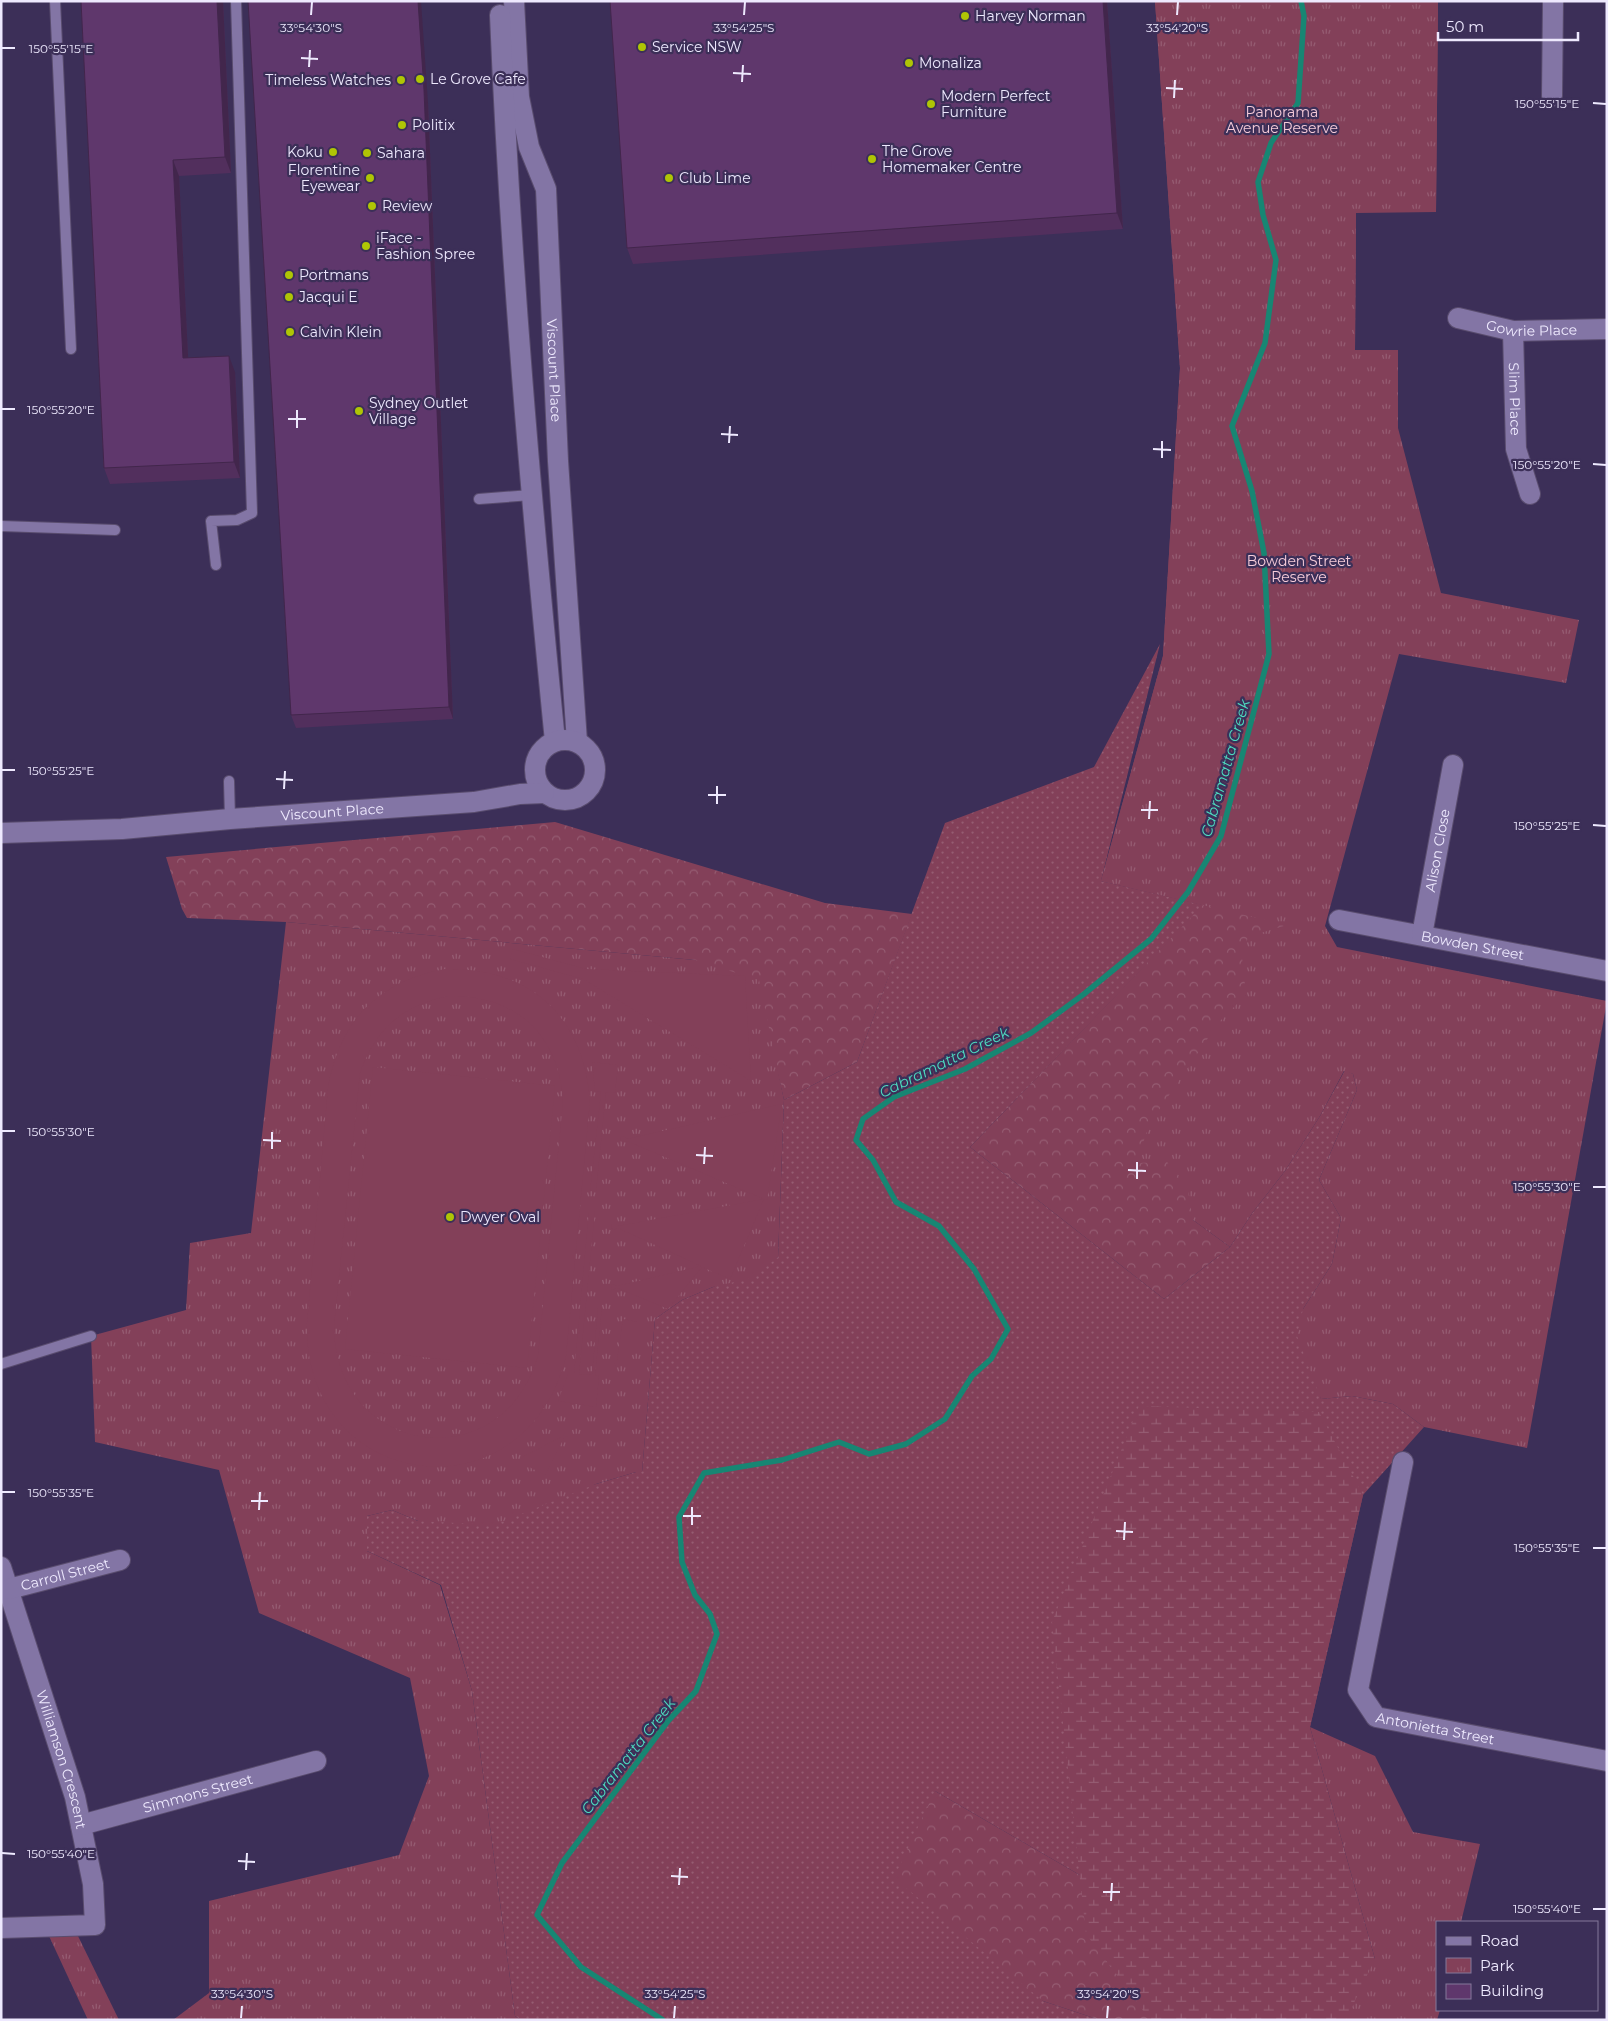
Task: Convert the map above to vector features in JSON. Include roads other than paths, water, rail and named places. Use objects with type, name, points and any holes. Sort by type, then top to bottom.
[{"type":"street","points":[[499,1],[531,495],[555,741]]},
{"type":"street","name":"Viscount Place","points":[[514,1],[519,98],[529,147],[546,189],[558,461],[578,742]]},
{"type":"street","points":[[1552,96],[1553,1]]},
{"type":"street","name":"Gowrie Place","points":[[1458,318],[1513,331],[1607,330]]},
{"type":"street","name":"Slim Place","points":[[1513,331],[1516,449],[1530,494]]},
{"type":"street","points":[[570,740],[578,742],[586,748],[592,757],[595,767],[594,778],[590,787],[582,795],[568,800],[553,798],[544,793],[534,774],[535,764],[542,750],[555,741],[570,740]]},
{"type":"street","name":"Alison Close","points":[[1422,936],[1453,765]]},
{"type":"street","name":"Viscount Place","points":[[1,833],[122,830],[230,819],[474,802],[520,794],[544,793]]},
{"type":"street","name":"Bowden Street","points":[[1339,920],[1607,971]]},
{"type":"street","name":"Antonietta Street","points":[[1402,1462],[1358,1690],[1376,1717],[1607,1761]]},
{"type":"street","name":"Carroll Street","points":[[8,1589],[120,1560]]},
{"type":"street","name":"Williamson Crescent","points":[[1,1567],[76,1797],[93,1884],[95,1925],[1,1928]]},
{"type":"street","name":"Simmons Street","points":[[81,1825],[316,1761]]},
{"type":"lane","points":[[55,1],[71,349]]},
{"type":"lane","points":[[216,565],[211,521],[237,520],[252,513],[236,1]]},
{"type":"lane","points":[[479,499],[531,495]]},
{"type":"lane","points":[[1,526],[115,530]]},
{"type":"lane","points":[[229,781],[230,819]]},
{"type":"lane","points":[[1,1364],[91,1336]]},
{"type":"waterway","name":"Cabramatta Creek","points":[[663,2020],[581,1967],[537,1915],[562,1863],[668,1721],[696,1691],[717,1634],[710,1614],[695,1595],[682,1562],[679,1517],[704,1473],[782,1460],[839,1442],[869,1454],[906,1444],[945,1419],[972,1376],[991,1359],[1008,1329],[974,1269],[939,1226],[896,1202],[873,1160],[856,1140],[863,1119],[894,1097],[965,1069],[1031,1033],[1084,994],[1151,939],[1188,892],[1221,836],[1269,654],[1264,553],[1252,491],[1232,426],[1265,343],[1276,260],[1263,215],[1258,182],[1271,143],[1298,103],[1304,16],[1301,1]]},
{"type":"place","name":"Harvey Norman","points":[[965,16]]},
{"type":"place","name":"Service NSW","points":[[642,47]]},
{"type":"place","name":"Monaliza","points":[[909,63]]},
{"type":"place","name":"Le Grove Cafe","points":[[420,79]]},
{"type":"place","name":"Timeless Watches","points":[[401,80]]},
{"type":"place","name":"Modern Perfect Furniture","points":[[931,104]]},
{"type":"place","name":"Politix","points":[[402,125]]},
{"type":"place","name":"Koku","points":[[333,152]]},
{"type":"place","name":"Sahara","points":[[367,153]]},
{"type":"place","name":"The Grove Homemaker Centre","points":[[872,159]]},
{"type":"place","name":"Florentine Eyewear","points":[[370,178]]},
{"type":"place","name":"Club Lime","points":[[669,178]]},
{"type":"place","name":"Review","points":[[372,206]]},
{"type":"place","name":"iFace - Fashion Spree","points":[[366,246]]},
{"type":"place","name":"Portmans","points":[[289,275]]},
{"type":"place","name":"Jacqui E","points":[[289,297]]},
{"type":"place","name":"Calvin Klein","points":[[290,332]]},
{"type":"place","name":"Sydney Outlet Village","points":[[359,411]]},
{"type":"place","name":"Dwyer Oval","points":[[450,1217]]},
{"type":"park label","name":"Panorama Avenue Reserve","points":[[1282,120]]},
{"type":"park label","name":"Bowden Street Reserve","points":[[1299,570]]}]
